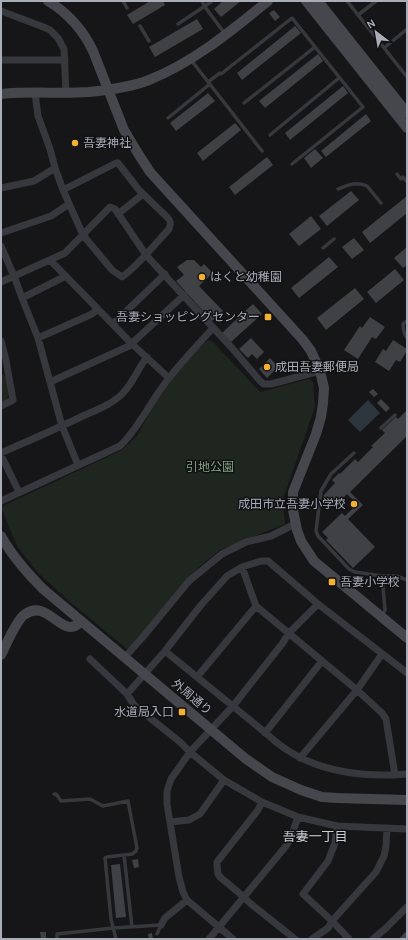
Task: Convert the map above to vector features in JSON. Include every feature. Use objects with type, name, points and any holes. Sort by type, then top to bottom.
[{"type":"street","points":[[48,1],[64,12],[82,32],[93,51],[124,130],[150,172],[303,340],[311,351],[320,371],[324,388],[324,403],[316,434],[293,492],[295,524],[301,541],[314,561],[407,638]]},
{"type":"street","points":[[1,94],[91,92],[125,87],[148,80],[176,67],[204,51],[268,1]]},
{"type":"street","points":[[306,1],[407,128]]},
{"type":"street","points":[[318,1],[407,113]]},
{"type":"street","points":[[1,11],[18,16],[50,30],[58,38],[64,49],[66,93]]},
{"type":"street","points":[[1,60],[65,60]]},
{"type":"street","points":[[35,93],[38,116],[55,168],[63,190],[69,204],[83,235],[112,270],[122,277],[126,274],[146,255],[169,229],[171,224],[170,220],[139,190],[118,163],[63,190]]},
{"type":"street","points":[[1,188],[34,181],[55,168]]},
{"type":"street","points":[[118,214],[143,194]]},
{"type":"street","points":[[1,233],[51,216],[69,204]]},
{"type":"street","points":[[1,282],[65,253],[110,207],[115,209],[146,255],[165,274],[261,382],[264,384],[271,384],[320,371]]},
{"type":"street","points":[[1,246],[38,338],[62,426],[78,465]]},
{"type":"street","points":[[50,260],[132,344],[169,378]]},
{"type":"street","points":[[113,324],[165,274]]},
{"type":"street","points":[[22,298],[66,276]]},
{"type":"street","points":[[50,382],[129,346],[184,295]]},
{"type":"street","points":[[38,338],[92,314],[98,309]]},
{"type":"street","points":[[1,501],[120,446],[131,435],[169,378],[213,328]]},
{"type":"street","points":[[1,342],[4,367],[13,400],[1,406]]},
{"type":"street","points":[[20,492],[1,454],[104,407],[116,400],[127,388],[147,357]]},
{"type":"street","points":[[125,657],[188,580],[222,554],[246,542],[272,536],[295,524]]},
{"type":"street","name":"外周通り","points":[[1,536],[13,555],[43,589],[246,759],[264,772],[301,790],[322,796],[336,798],[407,800]]},
{"type":"street","points":[[126,694],[165,651],[201,605],[227,576],[242,567],[261,561],[268,561],[318,604],[407,673]]},
{"type":"street","points":[[242,567],[256,606],[357,690],[382,713],[386,719],[394,775]]},
{"type":"street","points":[[233,939],[187,900],[183,892],[170,822],[167,796],[168,785],[190,752],[233,706],[289,633],[318,604]]},
{"type":"street","points":[[197,677],[256,606]]},
{"type":"street","points":[[1,655],[20,620],[29,612],[40,610],[64,626],[69,627],[74,627],[81,621]]},
{"type":"street","points":[[165,651],[233,706],[276,744],[300,758],[334,770],[354,774],[407,774]]},
{"type":"street","points":[[300,758],[357,690],[382,654]]},
{"type":"street","points":[[90,659],[126,694],[134,705],[180,742],[190,752],[224,780],[262,802],[298,817],[337,826],[407,829]]},
{"type":"street","points":[[265,733],[322,661]]},
{"type":"street","points":[[170,822],[189,820],[200,814],[224,780]]},
{"type":"street","points":[[262,802],[258,810],[217,862],[218,874],[251,904],[295,939]]},
{"type":"street","points":[[209,939],[286,846],[290,840],[298,817]]},
{"type":"street","points":[[337,826],[335,843],[328,861],[303,894],[332,921],[348,939]]},
{"type":"street","points":[[312,939],[328,928],[332,921],[376,872],[384,856],[387,828]]},
{"type":"street","points":[[161,925],[165,918],[187,900]]},
{"type":"street","points":[[374,939],[407,907]]},
{"type":"lane","points":[[123,1],[127,8]]},
{"type":"lane","points":[[202,1],[226,35]]},
{"type":"lane","points":[[347,1],[407,77]]},
{"type":"lane","points":[[358,15],[376,1]]},
{"type":"lane","points":[[178,24],[211,2]]},
{"type":"lane","points":[[168,118],[209,83],[292,18],[363,107],[292,164]]},
{"type":"lane","points":[[140,26],[150,41]]},
{"type":"lane","points":[[384,48],[407,29]]},
{"type":"lane","points":[[244,103],[315,47]]},
{"type":"lane","points":[[190,59],[262,150]]},
{"type":"lane","points":[[270,135],[340,78]]},
{"type":"lane","points":[[397,174],[401,179],[403,177],[407,182]]},
{"type":"lane","points":[[338,190],[349,184],[357,183],[364,185],[367,186],[380,203]]},
{"type":"lane","points":[[323,248],[334,239]]},
{"type":"lane","points":[[407,321],[403,324],[403,329],[407,338]]},
{"type":"lane","points":[[382,428],[394,415]]},
{"type":"lane","points":[[354,453],[330,474],[321,491],[316,531],[318,536],[349,569],[354,572],[382,576],[396,576],[407,580]]},
{"type":"lane","points":[[382,576],[385,610],[382,617]]},
{"type":"lane","points":[[54,794],[56,794],[61,801],[90,799],[103,806],[128,801],[137,848],[136,851],[132,854],[105,858],[111,919],[116,939]]},
{"type":"lane","points":[[124,855],[132,927]]},
{"type":"lane","points":[[57,939],[58,934],[161,925],[157,934]]},
{"type":"green space","name":"引地公園","points":[[208,340],[213,342],[260,392],[309,379],[313,382],[315,407],[283,499],[285,524],[220,550],[199,567],[128,650],[38,573],[17,546],[1,507],[122,450],[137,436],[160,393],[180,367]]},
{"type":"green space","points":[[1,374],[5,377],[7,383],[8,397],[1,402]]},
{"type":"shaded area","points":[[368,400],[380,413],[360,432],[348,420]]},
{"type":"building","points":[[150,1],[163,1],[165,5],[133,24],[127,15]]},
{"type":"building","points":[[223,1],[241,1],[221,17],[214,9]]},
{"type":"building","points":[[274,10],[280,17],[275,21],[269,13]]},
{"type":"building","points":[[197,19],[203,29],[155,57],[149,47]]},
{"type":"building","points":[[295,26],[301,33],[242,80],[237,73]]},
{"type":"building","points":[[318,54],[323,61],[265,108],[259,101]]},
{"type":"building","points":[[343,86],[348,93],[290,140],[285,133]]},
{"type":"building","points":[[208,93],[215,101],[176,131],[170,123]]},
{"type":"building","points":[[366,114],[371,121],[326,157],[321,151]]},
{"type":"building","points":[[235,123],[241,130],[203,161],[197,153]]},
{"type":"building","points":[[315,149],[323,158],[311,168],[304,158]]},
{"type":"building","points":[[267,157],[273,165],[235,195],[229,187]]},
{"type":"building","points":[[351,191],[359,200],[327,226],[319,216]]},
{"type":"building","points":[[407,196],[407,213],[370,243],[362,232]]},
{"type":"building","points":[[311,216],[321,229],[299,246],[289,234]]},
{"type":"building","points":[[354,238],[364,250],[352,259],[342,247]]},
{"type":"building","points":[[407,247],[407,265],[403,268],[394,258]]},
{"type":"building","points":[[329,257],[338,267],[299,298],[291,288]]},
{"type":"building","points":[[187,260],[194,260],[201,267],[204,264],[213,273],[199,286],[223,311],[212,321],[176,281],[184,275],[177,267]]},
{"type":"building","points":[[395,269],[404,280],[376,303],[367,292]]},
{"type":"building","points":[[355,288],[364,299],[326,330],[317,318]]},
{"type":"building","points":[[253,304],[262,314],[231,342],[222,333],[241,315],[239,313],[242,310],[244,312]]},
{"type":"building","points":[[370,317],[385,327],[376,339],[372,337],[358,359],[344,350],[360,326],[362,328]]},
{"type":"building","points":[[251,338],[264,352],[257,359],[252,354],[248,358],[239,349]]},
{"type":"building","points":[[393,340],[407,349],[407,351],[400,362],[396,360],[389,371],[375,362],[383,349],[386,351]]},
{"type":"building","points":[[270,358],[280,369],[276,373],[274,371],[267,378],[259,369]]},
{"type":"building","points":[[373,389],[378,394],[374,397],[369,392]]},
{"type":"building","points":[[381,399],[390,408],[386,412],[377,403]]},
{"type":"building","points":[[407,410],[407,436],[350,492],[363,505],[348,519],[375,547],[353,568],[326,540],[328,538],[322,532],[342,513],[345,516],[357,504],[347,494],[334,507],[323,496],[335,483],[332,480],[355,459],[358,462],[373,447],[371,446],[385,433],[382,430],[396,417],[398,419]]},
{"type":"building","points":[[138,859],[139,867],[134,868],[132,860]]},
{"type":"building","points":[[120,864],[126,917],[116,918],[111,865]]},
{"type":"building","points":[[40,932],[46,932],[46,939],[41,939]]},
{"type":"building","points":[[405,932],[407,934],[407,939],[401,939],[400,938]]},
{"type":"building","points":[[152,933],[153,939],[149,939],[148,934]]},
{"type":"place","name":"吾妻神社","points":[[75,143]]},
{"type":"place","name":"はくと幼稚園","points":[[202,277]]},
{"type":"place","name":"吾妻ショッピングセンター","points":[[268,317]]},
{"type":"place","name":"成田吾妻郵便局","points":[[267,367]]},
{"type":"place","name":"成田市立吾妻小学校","points":[[354,504]]},
{"type":"place","name":"吾妻小学校","points":[[332,582]]},
{"type":"place","name":"水道局入口","points":[[182,712]]},
{"type":"district","name":"吾妻一丁目","points":[[315,836]]}]
